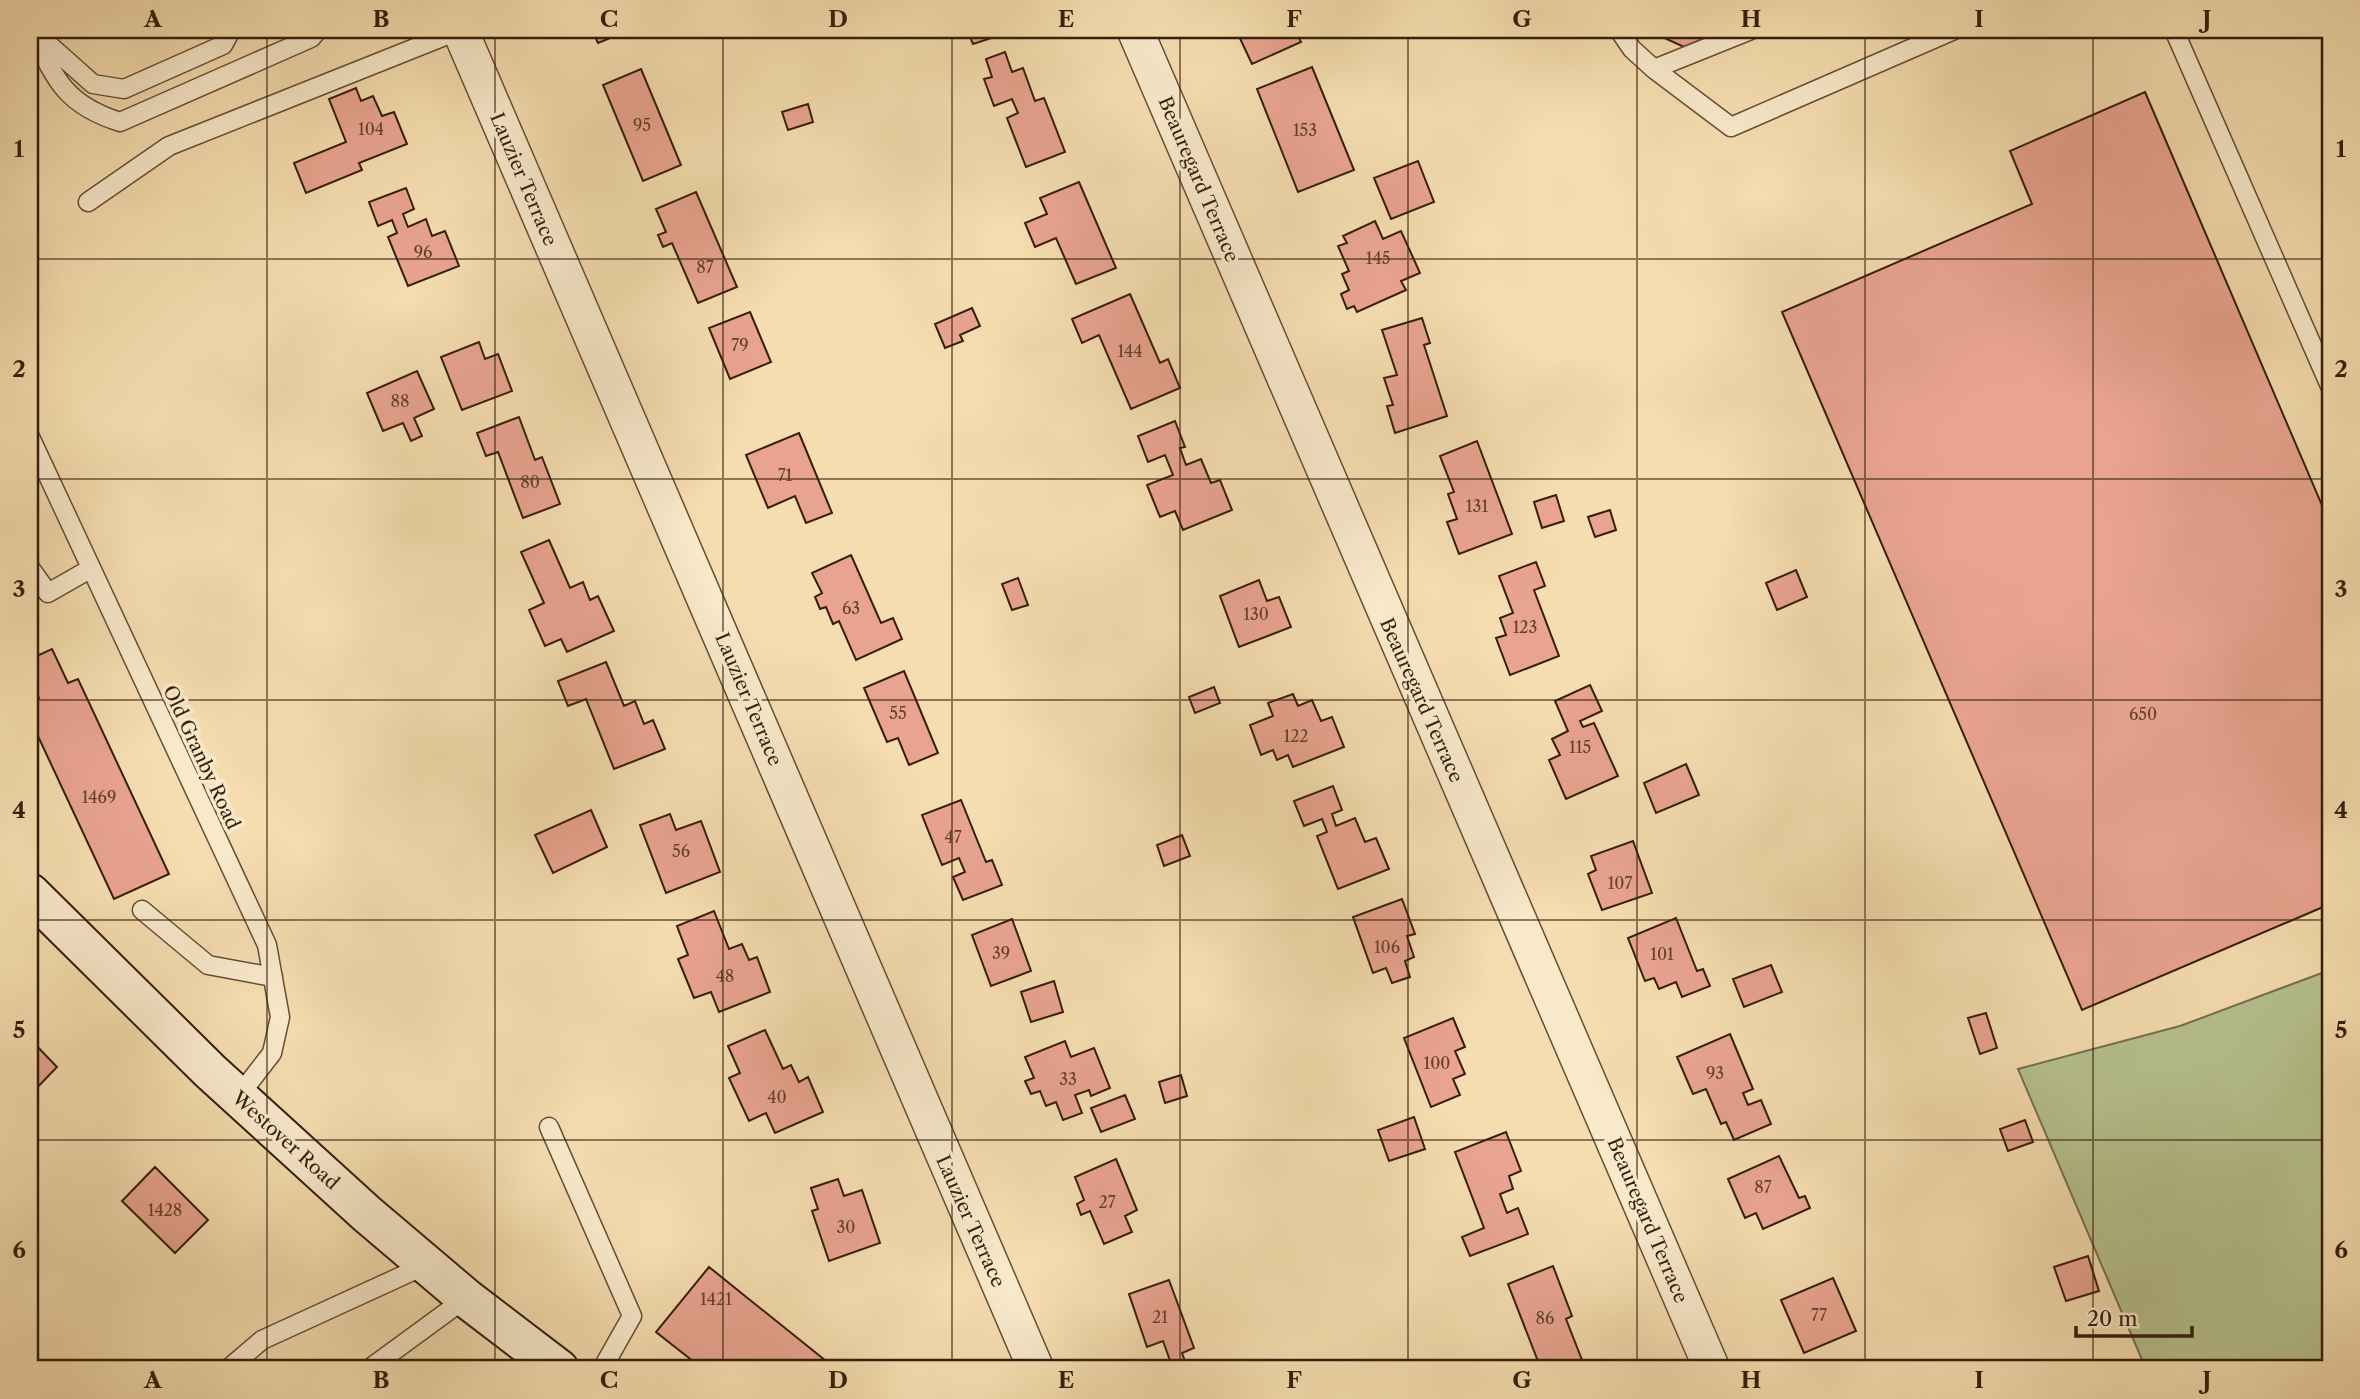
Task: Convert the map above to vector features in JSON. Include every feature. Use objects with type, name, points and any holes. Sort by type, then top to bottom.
[{"type":"main road","name":"Westover Road","points":[[30,893],[238,1097],[367,1214],[466,1298],[559,1369]]},
{"type":"street","name":"Lauzier Terrace","points":[[460,30],[1036,1369]]},
{"type":"street","name":"Beauregard Terrace","points":[[1135,30],[1712,1369]]},
{"type":"lane","points":[[32,30],[93,84],[124,89],[223,45],[231,30]]},
{"type":"lane","points":[[32,30],[57,83],[80,102],[120,121],[315,34]]},
{"type":"lane","points":[[88,201],[169,146],[460,30]]},
{"type":"lane","points":[[1619,30],[1632,49],[1654,69],[1731,127],[1955,30]]},
{"type":"lane","points":[[1654,69],[1751,30]]},
{"type":"lane","points":[[2174,30],[2330,386]]},
{"type":"lane","name":"Old Granby Road","points":[[31,444],[267,945],[280,1017],[272,1053],[238,1097]]},
{"type":"lane","points":[[30,568],[48,593],[90,569]]},
{"type":"lane","points":[[142,910],[208,965],[273,976]]},
{"type":"lane","points":[[549,1127],[632,1316],[602,1369]]},
{"type":"lane","points":[[228,1369],[262,1340],[428,1264]]},
{"type":"lane","points":[[369,1369],[466,1298]]},
{"type":"green space","points":[[2330,970],[2330,1369],[2146,1369],[2018,1069],[2180,1026]]},
{"type":"building","points":[[592,30],[630,30],[598,43]]},
{"type":"building","points":[[967,30],[1016,30],[973,44]]},
{"type":"building","points":[[1236,30],[1295,30],[1301,42],[1252,64]]},
{"type":"building","points":[[1647,30],[1725,30],[1684,47]]},
{"type":"building","points":[[1005,52],[1012,72],[1023,68],[1035,101],[1044,98],[1065,152],[1026,167],[1007,118],[1018,113],[1012,99],[994,106],[984,79],[992,77],[986,59]]},
{"type":"building","points":[[1312,67],[1354,170],[1298,192],[1257,89]]},
{"type":"building","points":[[641,69],[681,165],[643,181],[603,85]]},
{"type":"building","points":[[356,88],[361,101],[373,96],[382,116],[394,112],[407,144],[359,163],[362,170],[306,193],[294,163],[346,142],[329,99]]},
{"type":"building","points":[[2145,92],[2330,524],[2330,904],[2082,1010],[1782,312],[2032,204],[2010,151]]},
{"type":"building","points":[[808,104],[813,122],[788,130],[782,112]]},
{"type":"building","points":[[1418,161],[1434,202],[1391,219],[1374,178]]},
{"type":"building","points":[[1079,182],[1116,268],[1076,284],[1056,238],[1035,247],[1025,223],[1047,214],[1040,198]]},
{"type":"building","points":[[406,188],[414,209],[403,214],[408,227],[426,219],[432,236],[445,231],[459,266],[408,286],[388,237],[397,233],[392,220],[378,226],[369,202]]},
{"type":"building","points":[[696,192],[737,287],[698,303],[672,243],[663,247],[658,235],[666,232],[656,209]]},
{"type":"building","points":[[1375,221],[1383,239],[1401,231],[1420,273],[1401,281],[1406,290],[1357,312],[1354,306],[1347,309],[1341,294],[1349,290],[1342,274],[1349,271],[1338,246],[1347,243],[1343,236]]},
{"type":"building","points":[[1130,294],[1160,363],[1168,359],[1180,388],[1131,409],[1099,335],[1082,343],[1072,319]]},
{"type":"building","points":[[972,308],[980,326],[960,335],[963,341],[945,348],[935,324]]},
{"type":"building","points":[[750,312],[771,362],[730,379],[709,328]]},
{"type":"building","points":[[1422,318],[1430,343],[1424,345],[1447,416],[1395,433],[1387,406],[1393,405],[1384,378],[1397,375],[1382,330]]},
{"type":"building","points":[[479,342],[485,359],[498,354],[512,391],[462,410],[441,357]]},
{"type":"building","points":[[417,371],[434,409],[414,418],[422,436],[411,441],[403,423],[383,431],[367,393]]},
{"type":"building","points":[[519,417],[535,460],[542,457],[560,504],[523,518],[498,452],[486,456],[477,433]]},
{"type":"building","points":[[1175,421],[1185,447],[1180,448],[1186,465],[1201,459],[1211,483],[1220,480],[1232,510],[1183,530],[1175,511],[1160,517],[1147,485],[1173,475],[1165,455],[1148,462],[1138,436]]},
{"type":"building","points":[[799,433],[832,513],[806,523],[795,496],[768,508],[746,455]]},
{"type":"building","points":[[1477,441],[1512,534],[1459,554],[1447,522],[1457,519],[1448,494],[1454,492],[1440,456]]},
{"type":"building","points":[[1556,495],[1564,521],[1542,528],[1534,502]]},
{"type":"building","points":[[1610,510],[1616,530],[1595,537],[1588,517]]},
{"type":"building","points":[[549,540],[570,588],[583,582],[590,600],[598,596],[614,631],[567,652],[561,639],[545,646],[529,610],[544,603],[521,552]]},
{"type":"building","points":[[851,555],[881,623],[893,618],[902,639],[856,660],[839,621],[833,624],[826,607],[820,609],[815,597],[822,593],[812,573]]},
{"type":"building","points":[[1536,562],[1545,586],[1534,590],[1559,656],[1510,675],[1496,638],[1506,635],[1500,618],[1513,613],[1499,576]]},
{"type":"building","points":[[1796,570],[1807,597],[1777,610],[1766,583]]},
{"type":"building","points":[[1018,578],[1028,605],[1012,610],[1002,584]]},
{"type":"building","points":[[1259,580],[1267,601],[1279,597],[1291,627],[1239,647],[1220,596]]},
{"type":"building","points":[[52,649],[68,683],[78,679],[169,874],[114,899],[30,719],[30,703],[39,698],[30,677],[30,659]]},
{"type":"building","points":[[606,662],[624,706],[635,701],[644,724],[653,720],[665,749],[614,769],[586,699],[568,706],[558,681]]},
{"type":"building","points":[[904,671],[938,753],[909,765],[898,738],[887,742],[864,688]]},
{"type":"building","points":[[1590,685],[1602,711],[1580,721],[1583,727],[1594,723],[1618,776],[1566,799],[1549,760],[1560,755],[1552,739],[1568,731],[1555,701]]},
{"type":"building","points":[[1214,687],[1220,703],[1195,713],[1189,697]]},
{"type":"building","points":[[1293,694],[1298,706],[1312,700],[1321,721],[1332,717],[1344,747],[1293,767],[1288,755],[1277,760],[1273,750],[1261,755],[1250,725],[1273,716],[1268,703]]},
{"type":"building","points":[[1686,764],[1699,795],[1656,813],[1644,783]]},
{"type":"building","points":[[1333,786],[1342,810],[1332,814],[1336,826],[1355,818],[1365,842],[1376,838],[1389,869],[1338,889],[1317,836],[1327,832],[1322,819],[1304,826],[1294,801]]},
{"type":"building","points":[[961,800],[986,862],[992,860],[1002,885],[963,900],[953,877],[965,872],[959,858],[942,865],[922,815]]},
{"type":"building","points":[[591,810],[607,847],[553,873],[535,835]]},
{"type":"building","points":[[670,814],[676,830],[701,821],[720,872],[666,893],[640,825]]},
{"type":"building","points":[[1182,835],[1190,856],[1164,866],[1157,845]]},
{"type":"building","points":[[1633,841],[1652,893],[1602,910],[1588,874],[1596,870],[1591,856]]},
{"type":"building","points":[[1402,899],[1415,934],[1407,936],[1414,957],[1405,961],[1410,977],[1392,983],[1386,968],[1373,973],[1353,917]]},
{"type":"building","points":[[714,911],[729,949],[742,944],[749,960],[757,957],[770,992],[719,1012],[711,992],[694,998],[678,959],[688,955],[677,926]]},
{"type":"building","points":[[1676,918],[1697,971],[1703,969],[1710,986],[1682,997],[1676,982],[1659,989],[1654,978],[1645,981],[1628,938]]},
{"type":"building","points":[[1012,919],[1031,971],[991,986],[972,935]]},
{"type":"building","points":[[1771,965],[1782,992],[1744,1007],[1733,979]]},
{"type":"building","points":[[1054,981],[1063,1012],[1031,1022],[1021,992]]},
{"type":"building","points":[[1986,1013],[1997,1048],[1980,1054],[1968,1018]]},
{"type":"building","points":[[1453,1018],[1465,1047],[1455,1051],[1465,1074],[1453,1079],[1460,1095],[1431,1107],[1404,1038]]},
{"type":"building","points":[[765,1030],[783,1069],[791,1065],[799,1082],[808,1077],[823,1112],[775,1133],[766,1113],[749,1121],[729,1078],[740,1073],[728,1046]]},
{"type":"building","points":[[1730,1034],[1753,1089],[1743,1093],[1748,1105],[1761,1100],[1771,1124],[1734,1140],[1726,1122],[1721,1124],[1706,1089],[1693,1094],[1677,1057]]},
{"type":"building","points":[[30,1039],[57,1067],[30,1095]]},
{"type":"building","points":[[1065,1041],[1071,1057],[1094,1048],[1110,1088],[1091,1096],[1089,1090],[1075,1095],[1082,1113],[1063,1120],[1056,1102],[1046,1106],[1040,1091],[1031,1094],[1025,1081],[1034,1078],[1025,1057]]},
{"type":"building","points":[[1181,1075],[1187,1096],[1165,1103],[1159,1082]]},
{"type":"building","points":[[1125,1095],[1135,1119],[1101,1132],[1091,1108]]},
{"type":"building","points":[[1414,1117],[1425,1149],[1389,1161],[1378,1130]]},
{"type":"building","points":[[2025,1120],[2033,1142],[2008,1151],[2000,1129]]},
{"type":"building","points":[[1506,1132],[1521,1171],[1509,1176],[1513,1189],[1500,1194],[1507,1213],[1518,1208],[1528,1234],[1470,1256],[1462,1237],[1484,1228],[1455,1152]]},
{"type":"building","points":[[1779,1156],[1799,1198],[1805,1196],[1810,1208],[1763,1229],[1756,1213],[1745,1218],[1728,1179]]},
{"type":"building","points":[[1116,1159],[1137,1210],[1125,1216],[1132,1232],[1104,1244],[1090,1211],[1081,1215],[1077,1204],[1084,1200],[1075,1177]]},
{"type":"building","points":[[155,1167],[208,1220],[175,1253],[122,1201]]},
{"type":"building","points":[[838,1179],[844,1196],[862,1190],[880,1243],[829,1261],[812,1211],[818,1209],[811,1188]]},
{"type":"building","points":[[2088,1256],[2099,1291],[2066,1301],[2054,1267]]},
{"type":"building","points":[[1553,1266],[1572,1316],[1566,1319],[1582,1360],[1557,1369],[1541,1369],[1508,1284]]},
{"type":"building","points":[[709,1267],[836,1369],[703,1369],[656,1332]]},
{"type":"building","points":[[1833,1278],[1856,1331],[1804,1353],[1781,1300]]},
{"type":"building","points":[[1169,1280],[1194,1348],[1182,1353],[1188,1369],[1173,1369],[1163,1341],[1147,1347],[1129,1294]]}]
